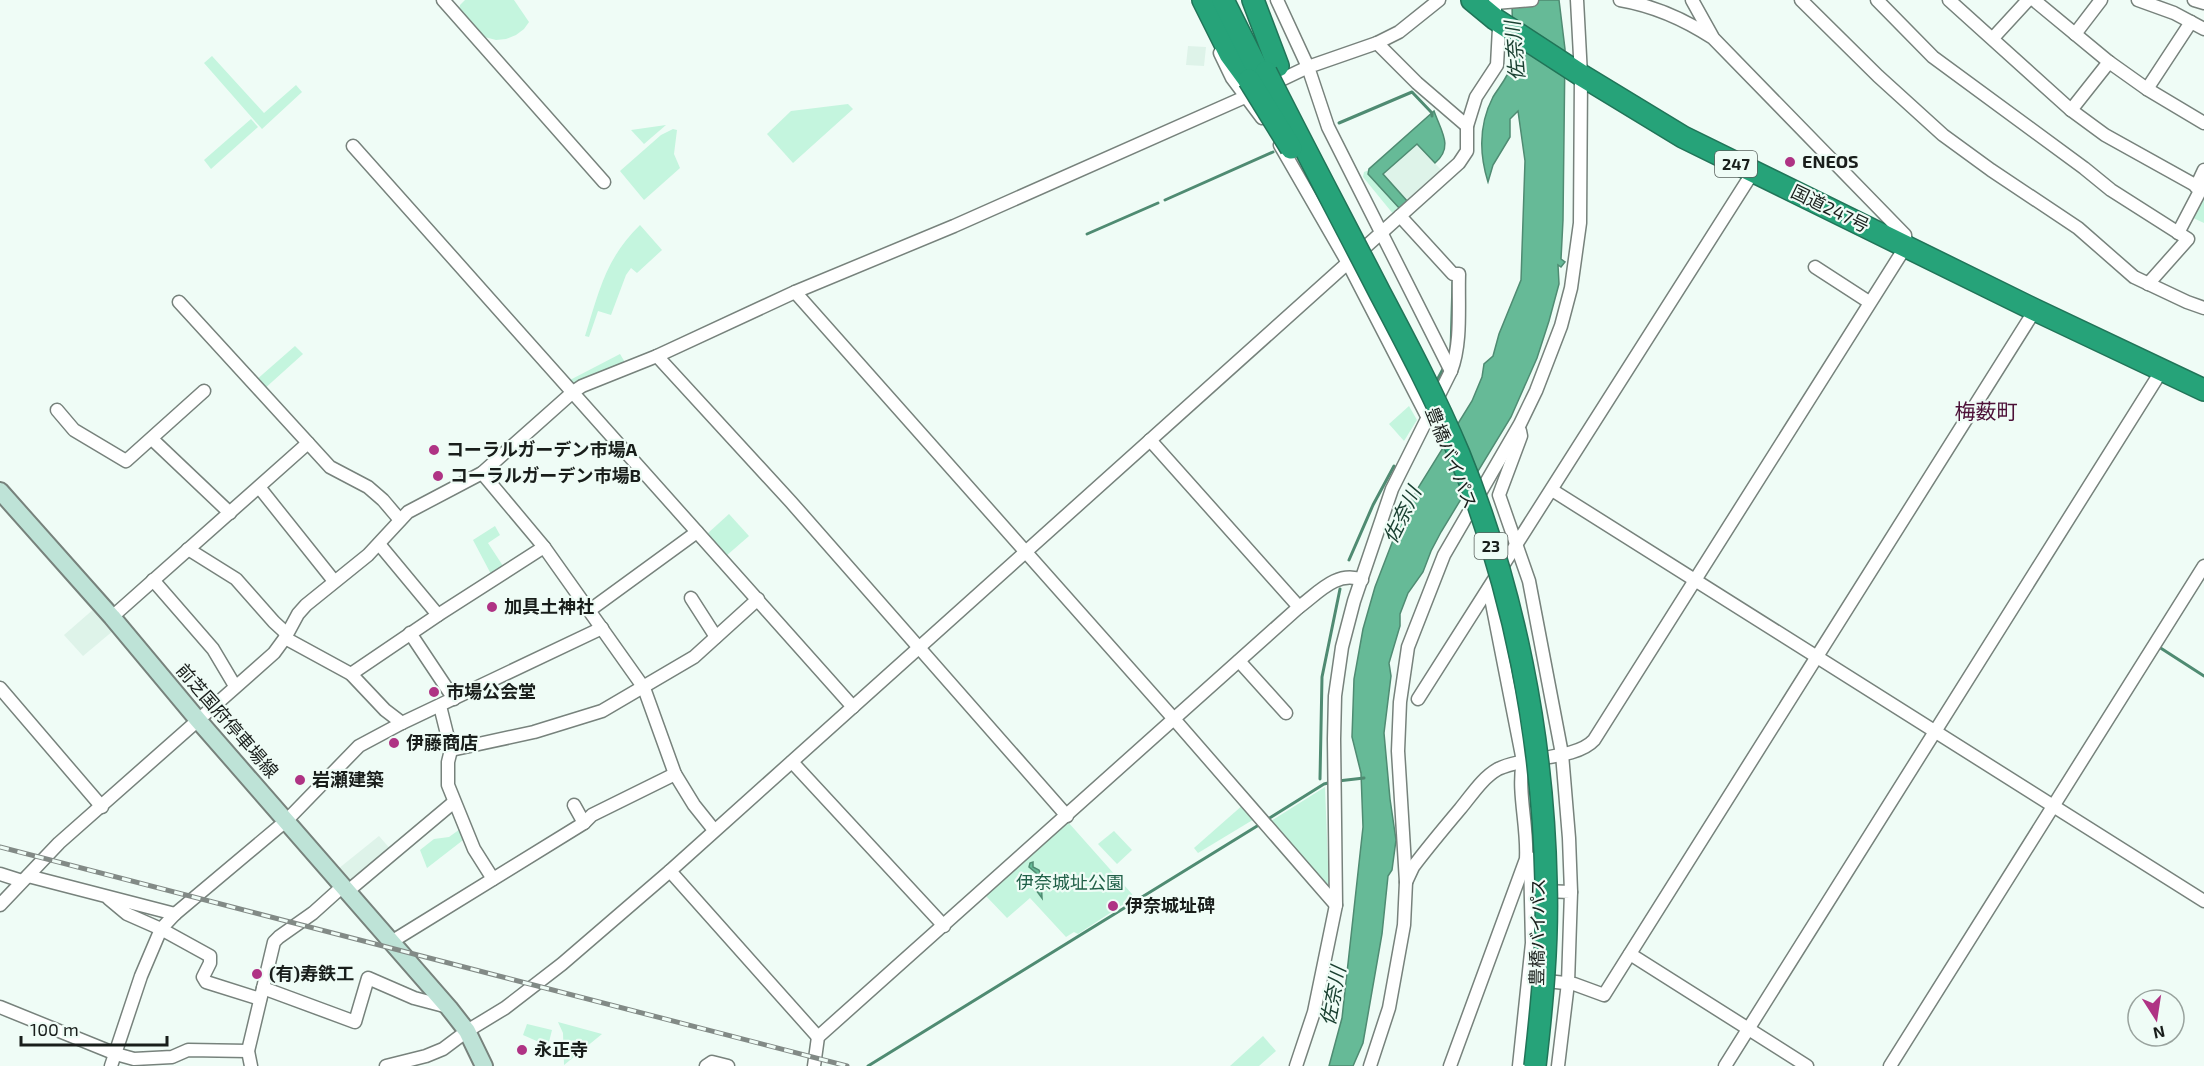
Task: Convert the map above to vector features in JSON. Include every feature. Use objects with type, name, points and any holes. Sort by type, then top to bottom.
[{"type":"highway","points":[[1203,0],[1230,54],[1260,78]]},
{"type":"highway","name":"豊橋バイパス","points":[[1223,0],[1260,78],[1344,233],[1408,360],[1452,457],[1474,514],[1506,622],[1520,685],[1538,823],[1540,884],[1537,990],[1528,1066]]},
{"type":"highway","name":"豊橋バイパス","points":[[1229,0],[1260,78],[1289,119],[1409,348],[1459,454],[1495,556],[1512,621],[1536,747],[1544,822],[1546,884],[1543,991],[1535,1066]]},
{"type":"highway","points":[[1253,0],[1260,78]]},
{"type":"highway","name":"国道247号","points":[[1472,0],[1498,10],[1577,73],[1683,137],[2204,390]]},
{"type":"main road","name":"前芝国府停車場線","points":[[0,491],[112,617],[198,720],[449,1008],[467,1031],[484,1066]]},
{"type":"street","points":[[442,0],[604,182]]},
{"type":"street","points":[[1195,0],[1232,78],[1260,78]]},
{"type":"street","points":[[1277,0],[1308,67],[1328,127],[1450,371]]},
{"type":"street","points":[[0,905],[59,843],[274,652],[306,604],[379,544],[408,512],[482,473],[582,386],[657,356],[795,292],[954,226],[1260,78],[1308,67],[1377,43],[1399,32],[1439,0]]},
{"type":"street","points":[[386,1066],[426,1056],[443,1049],[505,1008],[562,964],[670,871],[1459,163],[1467,151],[1467,126],[1476,97],[1497,66],[1498,10],[1532,0]]},
{"type":"street","points":[[1370,1066],[1389,1008],[1404,925],[1406,882],[1398,751],[1400,702],[1408,647],[1444,555],[1520,424],[1541,380],[1561,326],[1577,254],[1580,223],[1577,0]]},
{"type":"street","points":[[1406,882],[1413,867],[1480,784],[1495,771],[1523,761],[1586,747],[1594,740],[1906,246],[1905,235],[1713,38],[1682,18],[1620,0]]},
{"type":"street","points":[[1692,0],[1713,38]]},
{"type":"street","points":[[1801,0],[1878,76],[1943,135],[2078,228],[2134,277],[2204,308]]},
{"type":"street","points":[[1877,0],[1932,57],[2075,161],[2110,190],[2188,239],[2148,284]]},
{"type":"street","points":[[1948,0],[2071,110],[2105,135],[2200,188]]},
{"type":"street","points":[[1993,38],[2028,0]]},
{"type":"street","points":[[2034,0],[2109,62],[2204,123]]},
{"type":"street","points":[[2074,34],[2101,0]]},
{"type":"street","points":[[2138,0],[2174,13],[2204,30]]},
{"type":"street","points":[[2194,0],[2204,3]]},
{"type":"street","points":[[2147,88],[2191,22]]},
{"type":"street","points":[[1377,43],[1417,83],[1467,126]]},
{"type":"street","points":[[2071,110],[2109,62]]},
{"type":"street","points":[[1260,78],[1269,126],[1348,263],[1428,418]]},
{"type":"street","points":[[353,146],[853,707]]},
{"type":"street","points":[[2178,233],[2200,188],[2204,171]]},
{"type":"street","points":[[1418,699],[1753,172]]},
{"type":"street","points":[[1296,1066],[1314,1012],[1336,904],[1335,696],[1342,647],[1392,489],[1455,362],[1459,274],[1453,274],[1400,216]]},
{"type":"street","points":[[1815,267],[1869,302]]},
{"type":"street","points":[[795,292],[1336,904]]},
{"type":"street","points":[[179,302],[330,467],[368,487],[400,520]]},
{"type":"street","points":[[1529,979],[1574,984],[1604,995],[2036,310]]},
{"type":"street","points":[[657,356],[791,502],[1068,816]]},
{"type":"street","points":[[1725,1066],[2162,370]]},
{"type":"street","points":[[57,410],[74,430],[126,461],[204,391]]},
{"type":"street","points":[[1520,424],[1521,436],[1499,495],[1517,544],[1537,615],[1562,754],[1569,838],[1570,892],[1568,984],[1558,1066]]},
{"type":"street","points":[[152,439],[230,513]]},
{"type":"street","points":[[1150,440],[1299,607]]},
{"type":"street","points":[[112,617],[308,443]]},
{"type":"street","points":[[482,473],[544,547],[644,688],[675,774],[694,805],[714,830]]},
{"type":"street","points":[[259,487],[334,580]]},
{"type":"street","points":[[1552,490],[2204,902]]},
{"type":"street","points":[[590,610],[697,532]]},
{"type":"street","points":[[379,544],[438,615]]},
{"type":"street","points":[[351,674],[410,633],[544,547]]},
{"type":"street","points":[[188,549],[236,579],[286,636],[351,674],[385,710],[402,723]]},
{"type":"street","points":[[1890,1066],[2204,566]]},
{"type":"street","points":[[814,1066],[818,1037],[1068,816],[1299,607],[1344,576],[1353,576],[1362,580]]},
{"type":"street","points":[[153,580],[213,649],[235,686]]},
{"type":"street","points":[[1489,588],[1523,761],[1521,775],[1532,890],[1532,943],[1519,1066]]},
{"type":"street","points":[[691,598],[716,637]]},
{"type":"street","points":[[451,750],[534,732],[603,711],[694,657],[758,599]]},
{"type":"street","points":[[113,1060],[141,976],[161,929],[175,914],[287,820],[359,746],[402,723],[602,628]]},
{"type":"street","points":[[410,633],[454,699]]},
{"type":"street","points":[[1239,661],[1286,713]]},
{"type":"street","points":[[0,688],[102,807]]},
{"type":"street","points":[[440,706],[451,750],[447,779],[454,802],[478,858],[493,879]]},
{"type":"street","points":[[792,762],[944,926]]},
{"type":"street","points":[[391,942],[584,823],[592,815],[675,774]]},
{"type":"street","points":[[250,1066],[248,1051],[274,942],[454,802]]},
{"type":"street","points":[[574,805],[584,823]]},
{"type":"street","points":[[1450,1066],[1523,869],[1526,859],[1527,831]]},
{"type":"street","points":[[670,871],[818,1037]]},
{"type":"street","points":[[0,874],[175,914]]},
{"type":"street","points":[[1532,890],[1570,892]]},
{"type":"street","points":[[109,899],[127,914],[161,929],[210,956],[210,963],[203,977],[206,982],[261,994],[355,1022],[369,978],[414,998],[449,1008]]},
{"type":"street","points":[[1630,954],[1807,1066]]},
{"type":"street","points":[[0,1006],[113,1060],[172,1057],[188,1050],[248,1051]]},
{"type":"street","points":[[706,1066],[712,1062],[728,1066]]},
{"type":"shaded area","points":[[1188,46],[1206,47],[1204,66],[1186,65]]},
{"type":"shaded area","points":[[1417,144],[1442,171],[1408,202],[1383,174]]},
{"type":"shaded area","points":[[95,608],[114,630],[83,656],[64,635]]},
{"type":"shaded area","points":[[379,836],[392,851],[352,885],[338,869]]},
{"type":"green space","points":[[465,0],[514,0],[529,22],[516,35],[506,39],[496,40],[477,35],[459,10]]},
{"type":"green space","points":[[212,56],[264,113],[296,85],[302,92],[262,129],[204,63]]},
{"type":"green space","points":[[848,104],[853,109],[793,163],[767,134],[791,111]]},
{"type":"green space","points":[[251,119],[258,127],[211,169],[204,160]]},
{"type":"green space","points":[[666,125],[644,144],[631,130]]},
{"type":"green space","points":[[673,129],[677,130],[674,154],[680,168],[644,200],[620,171],[661,135]]},
{"type":"green space","points":[[1369,170],[1368,174],[1400,209],[1394,215],[1363,177],[1364,172]]},
{"type":"green space","points":[[2201,196],[2204,198],[2204,223],[2191,217]]},
{"type":"green space","points":[[640,225],[662,250],[637,273],[631,268],[626,275],[611,315],[598,311],[589,337],[585,336],[599,291],[611,263]]},
{"type":"green space","points":[[295,346],[303,354],[263,390],[255,381]]},
{"type":"green space","points":[[620,354],[626,364],[572,389],[568,384],[570,380]]},
{"type":"green space","points":[[1409,406],[1417,420],[1404,441],[1389,424]]},
{"type":"green space","points":[[729,514],[749,536],[726,556],[707,534]]},
{"type":"green space","points":[[495,526],[500,535],[488,543],[505,569],[492,576],[473,540]]},
{"type":"green space","points":[[1325,787],[1329,890],[1271,821]]},
{"type":"green space","points":[[1244,804],[1256,818],[1198,853],[1194,848]]},
{"type":"green space","name":"伊奈城址公園","points":[[1068,822],[1132,894],[1133,898],[1078,934],[1074,932],[1066,937],[1030,898],[1007,918],[985,895]]},
{"type":"green space","points":[[463,827],[467,837],[427,868],[420,850],[434,839],[449,837]]},
{"type":"green space","points":[[1114,831],[1132,850],[1117,864],[1098,844]]},
{"type":"green space","points":[[558,1022],[602,1034],[564,1065],[563,1033]]},
{"type":"green space","points":[[527,1024],[552,1030],[548,1046],[523,1035]]},
{"type":"green space","points":[[1263,1036],[1276,1051],[1259,1066],[1230,1066]]},
{"type":"water","name":"佐奈川","points":[[1512,0],[1559,0],[1565,49],[1561,259],[1565,262],[1561,267],[1558,265],[1559,284],[1549,321],[1537,358],[1511,417],[1441,532],[1423,572],[1408,593],[1400,614],[1400,626],[1389,663],[1391,676],[1384,733],[1396,840],[1392,870],[1388,876],[1382,934],[1363,1043],[1353,1066],[1329,1066],[1342,1018],[1363,827],[1361,773],[1352,737],[1354,679],[1363,629],[1375,587],[1405,509],[1472,401],[1482,377],[1484,364],[1493,356],[1499,334],[1521,280],[1525,161],[1518,111],[1510,119],[1510,137],[1493,165],[1488,182],[1482,149],[1483,128],[1488,107],[1511,65]]},
{"type":"water","points":[[1434,111],[1444,138],[1445,145],[1441,157],[1435,163],[1417,144],[1383,174],[1408,202],[1400,209],[1368,174],[1369,169]]},
{"type":"water","points":[[1033,862],[1033,867],[1039,870],[1041,877],[1042,898],[1036,890],[1038,878],[1036,873],[1029,867]]},
{"type":"waterway","points":[[1339,123],[1412,92],[1432,113],[1432,116]]},
{"type":"waterway","points":[[1165,200],[1273,152]]},
{"type":"waterway","points":[[1087,234],[1158,203]]},
{"type":"waterway","points":[[1451,350],[1453,280]]},
{"type":"waterway","points":[[1436,382],[1443,369]]},
{"type":"waterway","points":[[1349,560],[1373,505],[1394,466]]},
{"type":"waterway","points":[[1320,779],[1322,677],[1340,589]]},
{"type":"waterway","points":[[2159,647],[2204,676]]},
{"type":"waterway","points":[[1338,781],[1364,778]]},
{"type":"waterway","points":[[1268,819],[1324,784],[1332,782]]},
{"type":"waterway","points":[[868,1066],[1262,823]]},
{"type":"railway","points":[[0,847],[847,1066]]},
{"type":"place","name":"ENEOS","points":[[1790,162]]},
{"type":"place","name":"コーラルガーデン市場A","points":[[434,450]]},
{"type":"place","name":"コーラルガーデン市場B","points":[[438,476]]},
{"type":"place","name":"加具土神社","points":[[492,607]]},
{"type":"place","name":"市場公会堂","points":[[434,692]]},
{"type":"place","name":"伊藤商店","points":[[394,743]]},
{"type":"place","name":"岩瀬建築","points":[[300,780]]},
{"type":"place","name":"伊奈城址碑","points":[[1113,906]]},
{"type":"place","name":"(有)寿鉄工","points":[[257,974]]},
{"type":"place","name":"永正寺","points":[[522,1050]]},
{"type":"district","name":"梅薮町","points":[[1986,412]]}]
